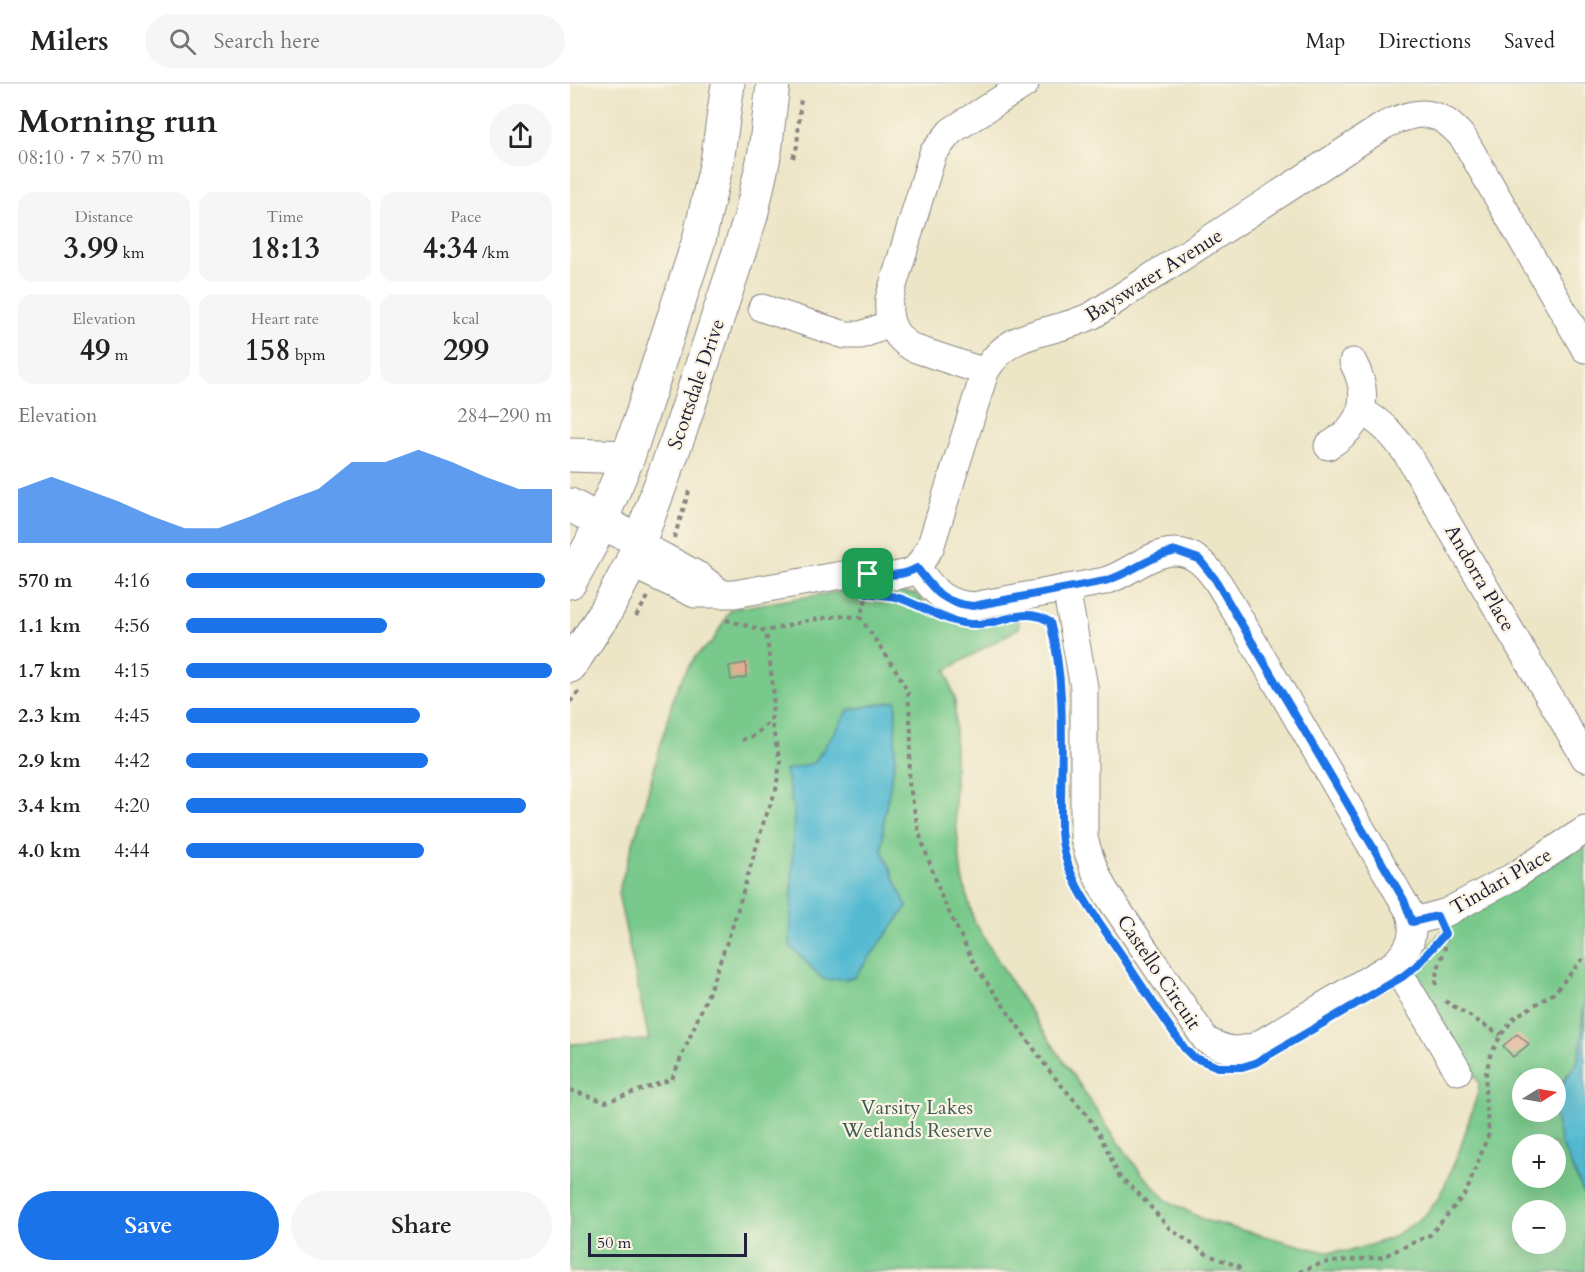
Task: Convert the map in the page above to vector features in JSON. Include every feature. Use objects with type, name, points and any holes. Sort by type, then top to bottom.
[{"type":"main road","name":"Scottsdale Drive","points":[[570,582],[588,532],[628,457],[699,240],[717,162],[728,84]]},
{"type":"main road","name":"Scottsdale Drive","points":[[570,666],[605,613],[635,554],[680,432],[751,216],[765,152],[773,84]]},
{"type":"main road","points":[[570,455],[628,457]]},
{"type":"main road","points":[[570,505],[588,532],[635,554]]},
{"type":"street","points":[[985,372],[903,343],[890,324],[889,300],[933,153],[951,132],[1025,84]]},
{"type":"street","name":"Bayswater Avenue","points":[[917,568],[930,548],[985,372],[999,352],[1011,342],[1029,335],[1078,323],[1093,315],[1385,125],[1405,116],[1419,113],[1433,115],[1456,129],[1464,139],[1585,349]]},
{"type":"street","points":[[762,308],[845,335],[867,333],[890,324]]},
{"type":"street","points":[[1328,446],[1341,438],[1361,411],[1363,391],[1361,378],[1353,362]]},
{"type":"street","name":"Andorra Place","points":[[1361,411],[1375,418],[1393,434],[1407,454],[1585,758]]},
{"type":"street","points":[[635,554],[694,594],[720,606],[748,592],[842,575],[895,576],[917,568],[942,598],[963,605],[989,603],[1119,577],[1160,554],[1176,551],[1199,559],[1212,573],[1237,614],[1404,900],[1438,928]]},
{"type":"street","name":"Castello Circuit","points":[[1066,588],[1084,687],[1083,819],[1084,838],[1089,857],[1095,874],[1105,891],[1206,1040],[1231,1051],[1244,1051],[1256,1046],[1394,964],[1409,948],[1413,936],[1438,928]]},
{"type":"street","name":"Tindari Place","points":[[1438,928],[1585,830]]},
{"type":"street","points":[[1394,964],[1458,1071]]},
{"type":"path","points":[[860,618],[866,601],[868,574]]},
{"type":"path","points":[[720,606],[766,631],[820,618],[839,616],[860,618]]},
{"type":"path","points":[[860,618],[899,675],[908,693],[911,732],[909,783],[919,833],[942,898],[976,967],[1051,1073],[1087,1115],[1099,1133],[1119,1176],[1142,1196],[1169,1228],[1208,1255],[1238,1266],[1241,1272]]},
{"type":"path","points":[[570,1090],[606,1102],[672,1079],[709,992],[776,790],[780,761],[771,721],[774,696],[766,631]]},
{"type":"path","points":[[742,740],[752,737],[771,721]]},
{"type":"path","points":[[1437,990],[1436,979],[1446,947],[1438,928]]},
{"type":"path","points":[[1299,1272],[1322,1263],[1382,1257],[1430,1235],[1466,1193],[1490,1133],[1485,1096],[1486,1073],[1490,1056],[1501,1035],[1515,1017],[1554,993],[1585,956]]},
{"type":"path","points":[[1439,995],[1447,1003],[1501,1035]]},
{"type":"green space","name":"Varsity Lakes Wetlands Reserve","points":[[861,588],[916,594],[926,605],[937,612],[963,619],[990,618],[1018,612],[1019,628],[946,670],[955,700],[955,812],[962,878],[974,921],[1019,995],[1104,1121],[1140,1172],[1167,1200],[1204,1220],[1325,1252],[1350,1251],[1391,1238],[1426,1214],[1440,1196],[1459,1152],[1478,1092],[1479,1083],[1412,967],[1438,935],[1452,924],[1585,842],[1585,996],[1582,1023],[1584,1033],[1577,1063],[1566,1077],[1566,1068],[1512,1068],[1512,1122],[1556,1122],[1559,1134],[1512,1134],[1512,1188],[1566,1188],[1566,1154],[1585,1196],[1585,1272],[570,1272],[570,1044],[649,1040],[618,893],[675,692],[695,657],[712,642],[731,609]]},
{"type":"water","points":[[896,701],[895,759],[884,818],[882,850],[907,907],[854,978],[824,980],[790,946],[794,812],[785,770],[814,763],[849,710]]},
{"type":"water","points":[[1585,996],[1585,1196],[1566,1154],[1566,1134],[1559,1134],[1556,1122],[1566,1122],[1566,1078],[1577,1063],[1581,1048]]},
{"type":"building","points":[[746,663],[746,677],[731,680],[729,666]]},
{"type":"building","points":[[1517,1034],[1529,1044],[1513,1057],[1503,1046]]},
{"type":"route","points":[[1176,551],[1199,559],[1208,568],[1237,614],[1404,900],[1412,922],[1437,916],[1445,934],[1416,966],[1402,977],[1255,1063],[1242,1067],[1218,1067],[1193,1057],[1169,1026],[1089,906],[1067,866],[1061,844],[1060,675],[1050,622],[1040,615],[1016,616],[979,624],[957,622],[897,597],[867,593],[868,574],[895,576],[917,568],[942,598],[973,606],[1105,581],[1119,577],[1160,554],[1176,551]]}]
